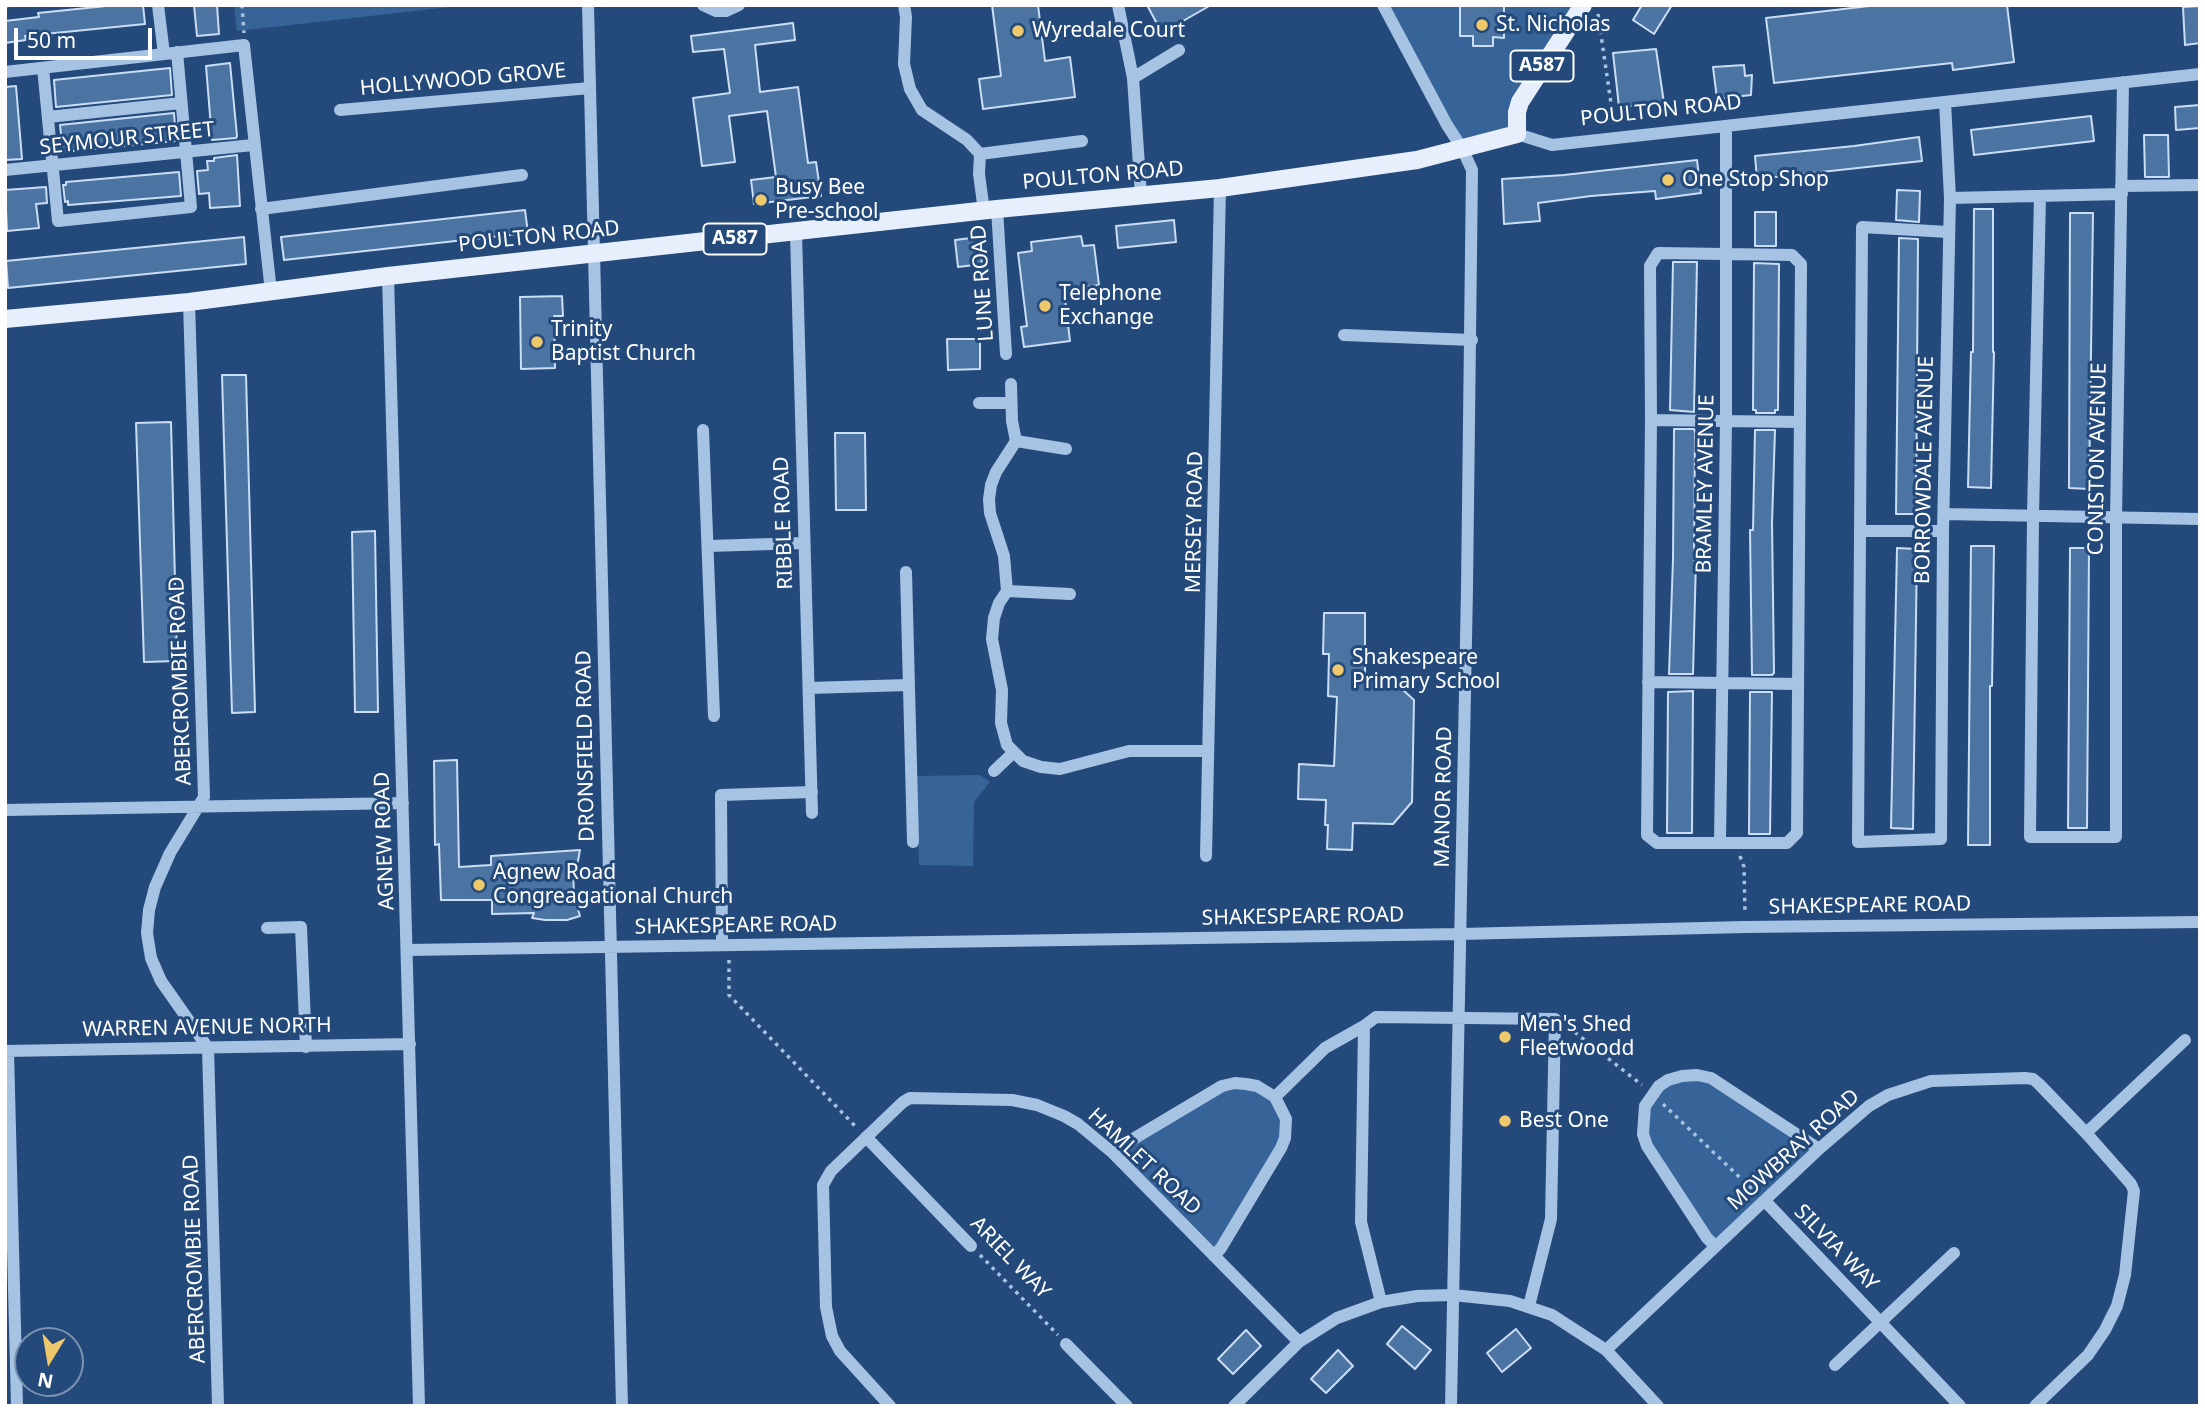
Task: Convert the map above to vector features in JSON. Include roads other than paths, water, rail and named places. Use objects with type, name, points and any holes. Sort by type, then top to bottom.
[{"type":"main road","name":"A587","points":[[1517,134],[1520,102],[1583,5]]},
{"type":"main road","name":"POULTON ROAD","points":[[5,320],[189,302],[388,276],[991,210],[1220,188],[1418,160],[1517,134]]},
{"type":"street","points":[[43,68],[58,221],[191,207],[181,103],[158,5]]},
{"type":"street","name":"DRONSFIELD ROAD","points":[[588,5],[622,1406]]},
{"type":"street","points":[[703,5],[716,11],[726,11],[739,5]]},
{"type":"street","points":[[904,5],[904,64],[910,89],[922,110],[967,139],[981,153],[1082,141]]},
{"type":"street","points":[[1118,5],[1133,78],[1141,195]]},
{"type":"street","name":"MANOR ROAD","points":[[1383,5],[1472,170],[1472,341],[1451,1406]]},
{"type":"street","points":[[5,72],[244,45],[271,292]]},
{"type":"street","points":[[1133,78],[1179,50]]},
{"type":"street","name":"POULTON ROAD","points":[[1517,134],[1552,145],[1616,140],[2200,74]]},
{"type":"street","name":"CONISTON AVENUE","points":[[2033,516],[2029,837],[2116,837],[2116,519],[2123,82]]},
{"type":"street","name":"HOLLYWOOD GROVE","points":[[340,110],[590,88]]},
{"type":"street","name":"BORROWDALE AVENUE","points":[[1860,531],[1858,842],[1941,839],[1943,531],[1950,198],[1945,102]]},
{"type":"street","points":[[48,117],[181,103]]},
{"type":"street","name":"BRAMLEY AVENUE","points":[[1720,842],[1726,421],[1726,126]]},
{"type":"street","name":"SEYMOUR STREET","points":[[5,170],[253,145]]},
{"type":"street","name":"LUNE ROAD","points":[[981,153],[979,174],[991,210],[1006,354]]},
{"type":"street","points":[[261,209],[522,175]]},
{"type":"street","points":[[1950,198],[2040,196],[2200,186]]},
{"type":"street","name":"MERSEY ROAD","points":[[1206,856],[1220,188]]},
{"type":"street","points":[[2033,516],[2040,196]]},
{"type":"street","points":[[1943,531],[1860,531],[1862,227],[1948,232]]},
{"type":"street","name":"RIBBLE ROAD","points":[[796,233],[812,813]]},
{"type":"street","points":[[1658,253],[1792,255],[1801,264],[1797,833],[1787,843],[1657,843],[1647,835],[1651,420],[1650,266],[1658,253]]},
{"type":"street","name":"AGNEW ROAD","points":[[388,276],[419,1406]]},
{"type":"street","name":"ABERCROMBIE ROAD","points":[[189,302],[204,797],[170,853],[155,887],[147,933],[151,958],[161,981],[208,1048],[218,1406]]},
{"type":"street","points":[[1344,335],[1472,341]]},
{"type":"street","points":[[1011,383],[1012,421],[1016,441],[996,472],[989,499],[990,513],[1004,556],[1007,590],[997,611],[992,639],[1002,690],[1001,723],[1007,745],[1023,761],[1060,769],[1129,751],[1208,751]]},
{"type":"street","points":[[979,403],[1011,403]]},
{"type":"street","points":[[1651,420],[1800,422]]},
{"type":"street","points":[[704,430],[714,716]]},
{"type":"street","points":[[1016,441],[1066,449]]},
{"type":"street","points":[[1944,514],[2200,519]]},
{"type":"street","points":[[709,546],[803,543]]},
{"type":"street","points":[[906,572],[913,842]]},
{"type":"street","points":[[1007,590],[1070,594]]},
{"type":"street","points":[[1648,682],[1798,684]]},
{"type":"street","points":[[809,688],[908,685]]},
{"type":"street","points":[[994,771],[1013,753]]},
{"type":"street","points":[[725,945],[720,795],[812,792]]},
{"type":"street","points":[[5,810],[403,803]]},
{"type":"street","name":"SHAKESPEARE ROAD","points":[[407,950],[1461,934],[1745,927],[2200,922]]},
{"type":"street","points":[[267,928],[301,927],[306,1046]]},
{"type":"street","points":[[1275,1097],[1325,1048],[1376,1017],[1555,1018],[1551,1219],[1529,1306]]},
{"type":"street","points":[[1364,1026],[1361,1222],[1381,1302]]},
{"type":"street","points":[[2086,1133],[2185,1040]]},
{"type":"street","name":"WARREN AVENUE NORTH","points":[[7,1051],[410,1044]]},
{"type":"street","points":[[7,1051],[17,1406]]},
{"type":"street","points":[[1715,1247],[1647,1146],[1643,1134],[1643,1120],[1646,1106],[1659,1086],[1682,1076],[1711,1078],[1819,1149]]},
{"type":"street","name":"MOWBRAY ROAD","points":[[1606,1350],[1853,1118],[1888,1095],[1931,1081],[2033,1079],[2086,1133],[2131,1184],[2134,1191],[2125,1275],[2117,1306],[2088,1355],[2035,1406]]},
{"type":"street","points":[[1112,1153],[1222,1086],[1234,1083],[1257,1086],[1275,1097],[1286,1119],[1285,1138],[1214,1256]]},
{"type":"street","name":"HAMLET ROAD","points":[[882,1403],[840,1351],[832,1336],[826,1307],[824,1185],[831,1171],[910,1097],[1012,1100],[1037,1105],[1084,1128],[1299,1342]]},
{"type":"street","name":"ARIEL WAY","points":[[866,1137],[971,1246]]},
{"type":"street","name":"SILVIA WAY","points":[[1765,1201],[1960,1406]]},
{"type":"street","name":"SILVIA WAY","points":[[1835,1365],[1954,1253]]},
{"type":"street","points":[[1234,1406],[1299,1342],[1337,1318],[1381,1302],[1416,1296],[1453,1295],[1492,1298],[1529,1306],[1552,1315],[1606,1350],[1658,1406]]},
{"type":"street","points":[[1066,1344],[1128,1406]]},
{"type":"place","name":"St. Nicholas","points":[[1482,25]]},
{"type":"place","name":"Wyredale Court","points":[[1018,31]]},
{"type":"place","name":"One Stop Shop","points":[[1668,180]]},
{"type":"place","name":"Busy Bee Pre-school","points":[[761,200]]},
{"type":"place","name":"Telephone Exchange","points":[[1045,306]]},
{"type":"place","name":"Trinity Baptist Church","points":[[537,342]]},
{"type":"place","name":"Shakespeare Primary School","points":[[1338,670]]},
{"type":"place","name":"Agnew Road Congreagational Church","points":[[479,885]]},
{"type":"place","name":"Men's Shed Fleetwoodd","points":[[1505,1037]]},
{"type":"place","name":"Best One","points":[[1505,1121]]}]
